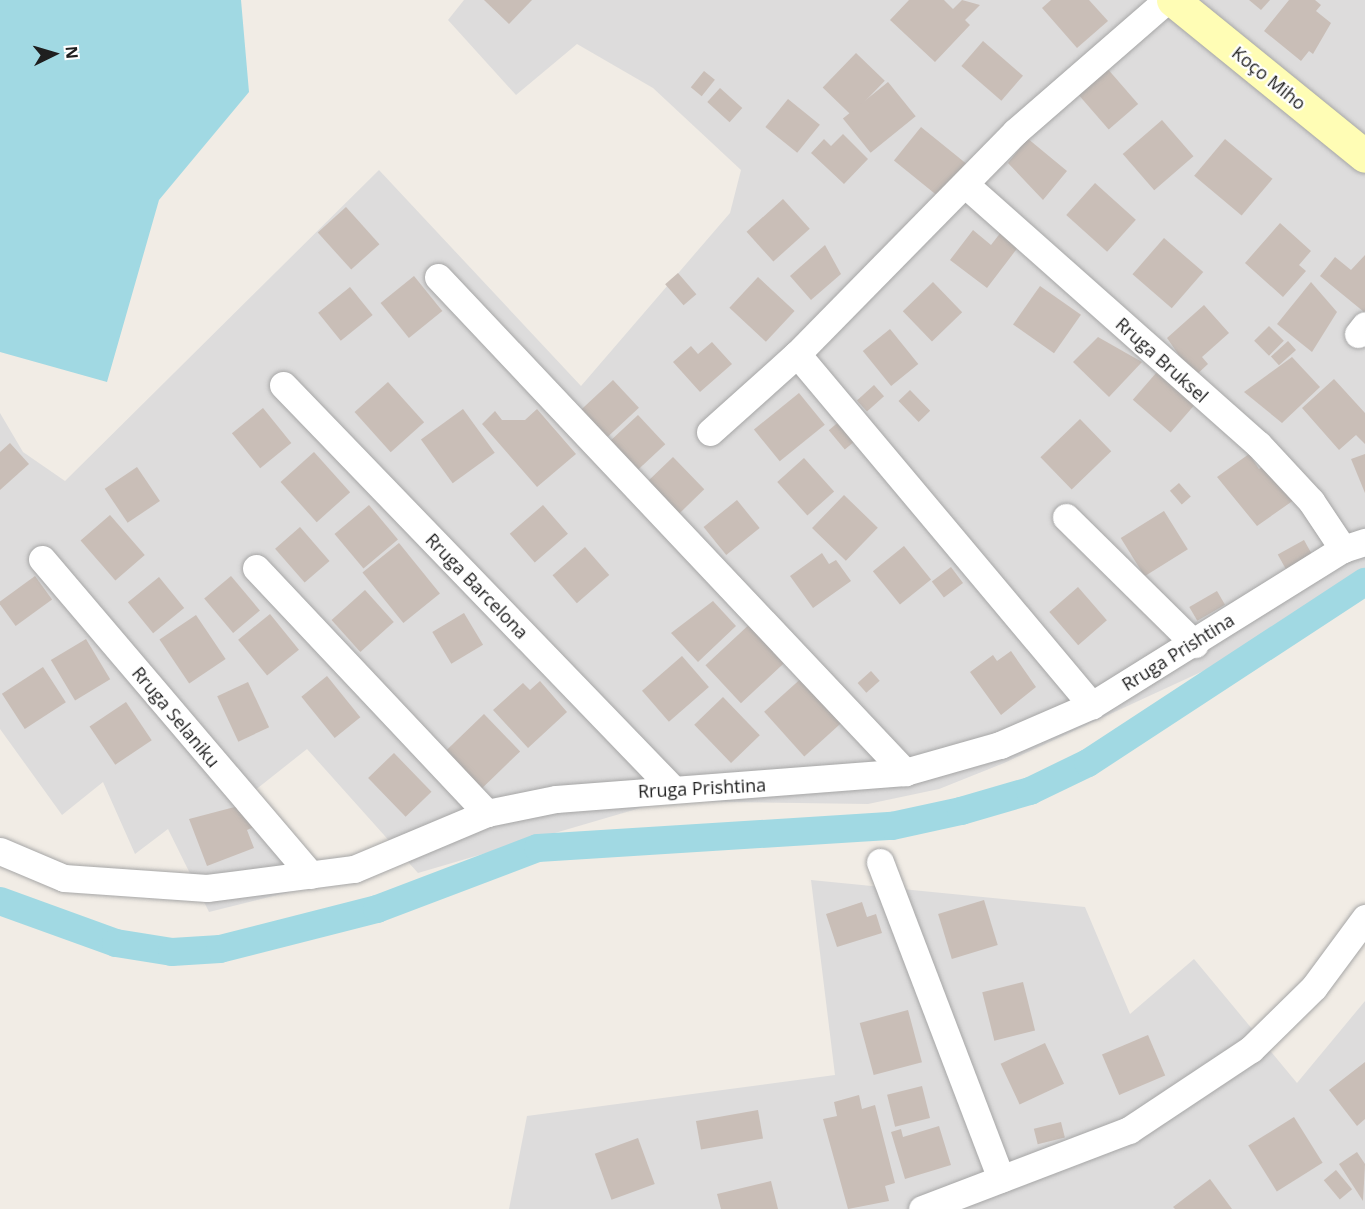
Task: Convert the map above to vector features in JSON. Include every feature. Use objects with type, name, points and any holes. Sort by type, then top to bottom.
[{"type":"street","points":[[710,432],[797,354],[1015,132],[1167,0]]},
{"type":"street","name":"Koço Miho","points":[[1173,0],[1365,156]]},
{"type":"street","name":"Rruga Bruksel","points":[[966,184],[1257,444],[1354,546]]},
{"type":"street","points":[[438,277],[905,772]]},
{"type":"street","points":[[797,354],[1092,705]]},
{"type":"street","name":"Rruga Barcelona","points":[[283,385],[672,788]]},
{"type":"street","points":[[1066,517],[1195,644]]},
{"type":"street","name":"Rruga Prishtina","points":[[0,851],[64,878],[128,886],[207,888],[354,869],[487,813],[556,799],[672,788],[853,780],[905,772],[1000,745],[1092,705],[1354,546]]},
{"type":"street","name":"Rruga Selaniku","points":[[42,559],[311,875]]},
{"type":"street","points":[[256,568],[487,813]]},
{"type":"street","points":[[880,862],[1001,1179]]},
{"type":"street","points":[[922,1209],[1129,1130],[1251,1049],[1314,987],[1365,918]]},
{"type":"shaded area","points":[[464,0],[1365,0],[1365,578],[1266,642],[1004,763],[939,789],[868,804],[664,801],[418,873],[307,749],[254,791],[310,887],[209,912],[168,829],[135,854],[103,782],[62,815],[0,729],[0,413],[23,452],[65,481],[379,170],[581,386],[730,213],[741,170],[653,88],[577,44],[516,95],[448,20]]},
{"type":"shaded area","points":[[811,880],[1085,907],[1130,1014],[1194,959],[1297,1083],[1365,1001],[1365,1209],[509,1209],[527,1116],[835,1075]]},
{"type":"water","points":[[0,0],[241,0],[249,92],[159,200],[107,382],[0,352]]},
{"type":"building","points":[[484,0],[532,0],[509,24]]},
{"type":"building","points":[[909,0],[944,0],[953,9],[962,0],[980,5],[965,20],[970,25],[935,62],[890,20]]},
{"type":"building","points":[[1051,0],[1089,0],[1108,21],[1077,48],[1042,8]]},
{"type":"building","points":[[1249,0],[1270,0],[1261,10]]},
{"type":"building","points":[[1289,0],[1315,0],[1321,5],[1316,11],[1331,23],[1313,54],[1309,51],[1301,61],[1264,31]]},
{"type":"building","points":[[983,41],[1023,76],[1001,101],[961,66]]},
{"type":"building","points":[[856,53],[885,81],[851,115],[823,88]]},
{"type":"building","points":[[1106,67],[1138,104],[1109,130],[1077,93]]},
{"type":"building","points":[[704,71],[715,80],[702,96],[691,87]]},
{"type":"building","points":[[888,82],[916,116],[871,153],[843,119]]},
{"type":"building","points":[[720,88],[742,108],[730,122],[707,102]]},
{"type":"building","points":[[788,99],[820,125],[797,153],[765,127]]},
{"type":"building","points":[[1162,120],[1193,156],[1154,190],[1123,154]]},
{"type":"building","points":[[921,127],[966,164],[939,197],[894,160]]},
{"type":"building","points":[[1021,133],[1067,171],[1043,200],[1008,163],[1020,148],[1013,142]]},
{"type":"building","points":[[843,134],[868,159],[844,184],[811,153],[824,139],[831,146]]},
{"type":"building","points":[[1225,139],[1272,179],[1242,216],[1194,176]]},
{"type":"building","points":[[1095,183],[1136,220],[1107,252],[1066,215]]},
{"type":"building","points":[[783,199],[810,229],[773,262],[747,232]]},
{"type":"building","points":[[346,207],[379,244],[351,270],[318,232]]},
{"type":"building","points":[[1280,223],[1311,251],[1299,265],[1306,271],[1283,297],[1245,263]]},
{"type":"building","points":[[973,230],[991,245],[1001,232],[1019,246],[987,288],[950,260]]},
{"type":"building","points":[[1164,238],[1203,272],[1172,308],[1133,274]]},
{"type":"building","points":[[825,245],[841,274],[811,300],[790,276]]},
{"type":"building","points":[[1365,255],[1364,312],[1320,276],[1335,257],[1351,270]]},
{"type":"building","points":[[678,273],[696,294],[684,305],[665,284]]},
{"type":"building","points":[[414,276],[442,311],[409,338],[381,303]]},
{"type":"building","points":[[758,277],[795,311],[766,342],[729,308]]},
{"type":"building","points":[[933,282],[962,312],[932,341],[903,311]]},
{"type":"building","points":[[1311,282],[1337,312],[1312,352],[1277,324]]},
{"type":"building","points":[[1040,286],[1081,315],[1054,353],[1013,325]]},
{"type":"building","points":[[350,287],[373,315],[341,341],[318,313]]},
{"type":"building","points":[[1204,305],[1229,333],[1202,357],[1208,364],[1194,377],[1167,338]]},
{"type":"building","points":[[1269,326],[1284,341],[1269,356],[1254,341]]},
{"type":"building","points":[[890,329],[918,364],[891,386],[863,351]]},
{"type":"building","points":[[1098,337],[1142,362],[1109,397],[1073,362]]},
{"type":"building","points":[[1288,341],[1296,350],[1279,365],[1271,356]]},
{"type":"building","points":[[712,342],[732,364],[700,392],[673,362],[691,346],[698,354]]},
{"type":"building","points":[[1292,357],[1320,387],[1282,423],[1244,392]]},
{"type":"building","points":[[1163,365],[1201,398],[1171,433],[1133,400]]},
{"type":"building","points":[[1334,379],[1365,413],[1365,444],[1356,435],[1339,450],[1302,408]]},
{"type":"building","points":[[613,380],[639,408],[607,437],[582,409]]},
{"type":"building","points":[[388,382],[424,422],[391,452],[355,412]]},
{"type":"building","points":[[874,385],[884,396],[867,412],[857,400]]},
{"type":"building","points":[[910,390],[930,411],[919,422],[898,401]]},
{"type":"building","points":[[799,393],[825,425],[780,461],[754,430]]},
{"type":"building","points":[[263,408],[291,443],[260,468],[232,433]]},
{"type":"building","points":[[463,409],[495,453],[453,483],[421,440]]},
{"type":"building","points":[[537,409],[576,454],[537,487],[482,424],[495,411],[502,420],[525,420]]},
{"type":"building","points":[[638,415],[665,444],[638,469],[611,440]]},
{"type":"building","points":[[1080,419],[1111,451],[1072,490],[1040,457]]},
{"type":"building","points":[[841,420],[857,439],[845,449],[829,430]]},
{"type":"building","points":[[10,443],[29,464],[0,490],[0,452]]},
{"type":"building","points":[[314,452],[350,492],[317,522],[281,482]]},
{"type":"building","points":[[1249,454],[1259,469],[1271,460],[1301,495],[1257,526],[1217,477]]},
{"type":"building","points":[[1365,454],[1365,493],[1351,459]]},
{"type":"building","points":[[673,457],[704,489],[679,514],[648,481]]},
{"type":"building","points":[[804,458],[834,491],[807,516],[777,482]]},
{"type":"building","points":[[137,467],[160,501],[128,523],[105,489]]},
{"type":"building","points":[[1179,483],[1191,497],[1182,504],[1170,491]]},
{"type":"building","points":[[844,495],[878,528],[846,561],[812,528]]},
{"type":"building","points":[[737,500],[760,528],[726,555],[704,527]]},
{"type":"building","points":[[369,505],[398,539],[363,568],[335,534]]},
{"type":"building","points":[[543,505],[568,534],[535,563],[510,534]]},
{"type":"building","points":[[1164,511],[1188,549],[1145,576],[1121,538]]},
{"type":"building","points":[[110,515],[145,555],[115,581],[81,541]]},
{"type":"building","points":[[300,527],[330,561],[305,583],[275,549]]},
{"type":"building","points":[[1304,540],[1313,556],[1286,570],[1278,555]]},
{"type":"building","points":[[399,543],[440,594],[403,623],[362,573]]},
{"type":"building","points":[[904,546],[931,579],[900,605],[873,571]]},
{"type":"building","points":[[585,547],[609,575],[577,603],[553,575]]},
{"type":"building","points":[[822,553],[829,564],[836,560],[851,581],[813,608],[790,576]]},
{"type":"building","points":[[951,567],[963,583],[944,597],[932,581]]},
{"type":"building","points":[[35,576],[52,599],[16,626],[0,601]]},
{"type":"building","points":[[231,576],[260,610],[233,633],[204,598]]},
{"type":"building","points":[[159,577],[184,608],[153,633],[128,602]]},
{"type":"building","points":[[1078,587],[1107,620],[1078,645],[1049,612]]},
{"type":"building","points":[[365,590],[394,622],[360,652],[332,620]]},
{"type":"building","points":[[1217,591],[1225,605],[1197,621],[1189,607]]},
{"type":"building","points":[[713,601],[736,626],[698,662],[671,633]]},
{"type":"building","points":[[464,613],[483,645],[451,664],[432,632]]},
{"type":"building","points":[[270,614],[299,650],[267,676],[238,640]]},
{"type":"building","points":[[196,615],[226,659],[189,684],[160,640]]},
{"type":"building","points":[[753,621],[788,659],[741,703],[705,665]]},
{"type":"building","points":[[86,639],[110,679],[75,700],[51,660]]},
{"type":"building","points":[[1011,651],[1036,687],[1001,715],[970,672],[993,655],[997,661]]},
{"type":"building","points":[[682,656],[709,687],[669,722],[642,691]]},
{"type":"building","points":[[43,667],[66,702],[25,729],[2,694]]},
{"type":"building","points":[[871,671],[880,681],[866,693],[858,683]]},
{"type":"building","points":[[805,675],[845,720],[804,756],[764,712]]},
{"type":"building","points":[[327,676],[360,717],[335,738],[301,697]]},
{"type":"building","points":[[540,681],[567,712],[528,748],[493,710],[523,683],[530,690]]},
{"type":"building","points":[[248,682],[269,727],[238,742],[217,696]]},
{"type":"building","points":[[723,697],[760,735],[731,763],[694,725]]},
{"type":"building","points":[[126,702],[152,740],[115,765],[90,727]]},
{"type":"building","points":[[484,714],[520,751],[481,789],[445,752]]},
{"type":"building","points":[[394,753],[432,792],[406,817],[368,778]]},
{"type":"building","points":[[246,804],[254,827],[247,830],[254,848],[207,866],[189,819]]},
{"type":"building","points":[[984,900],[998,945],[952,959],[938,914]]},
{"type":"building","points":[[862,902],[867,917],[876,914],[882,933],[837,947],[826,914]]},
{"type":"building","points":[[1023,982],[1035,1031],[994,1041],[982,992]]},
{"type":"building","points":[[908,1010],[922,1062],[874,1075],[860,1023]]},
{"type":"building","points":[[1148,1035],[1165,1076],[1119,1095],[1102,1055]]},
{"type":"building","points":[[1045,1043],[1064,1084],[1020,1104],[1001,1064]]},
{"type":"building","points":[[1365,1062],[1365,1119],[1357,1126],[1329,1090]]},
{"type":"building","points":[[922,1086],[930,1118],[895,1127],[887,1095]]},
{"type":"building","points":[[859,1095],[862,1109],[875,1105],[895,1183],[885,1186],[889,1201],[848,1209],[823,1119],[837,1116],[834,1102]]},
{"type":"building","points":[[758,1110],[763,1139],[701,1149],[696,1121]]},
{"type":"building","points":[[1294,1117],[1323,1163],[1277,1191],[1248,1146]]},
{"type":"building","points":[[1061,1122],[1065,1138],[1038,1144],[1034,1129]]},
{"type":"building","points":[[939,1126],[951,1165],[905,1179],[891,1132],[901,1129],[903,1137]]},
{"type":"building","points":[[638,1138],[655,1184],[612,1200],[595,1154]]},
{"type":"building","points":[[1357,1152],[1365,1164],[1363,1201],[1339,1164]]},
{"type":"building","points":[[1336,1170],[1352,1189],[1340,1199],[1324,1180]]},
{"type":"building","points":[[1210,1179],[1232,1209],[1175,1209],[1173,1207]]},
{"type":"building","points":[[771,1181],[778,1209],[721,1209],[717,1194]]},
{"type":"waterway","points":[[0,901],[116,943],[172,952],[220,949],[377,909],[538,848],[892,826],[961,811],[1030,791],[1088,763],[1365,582]]}]
